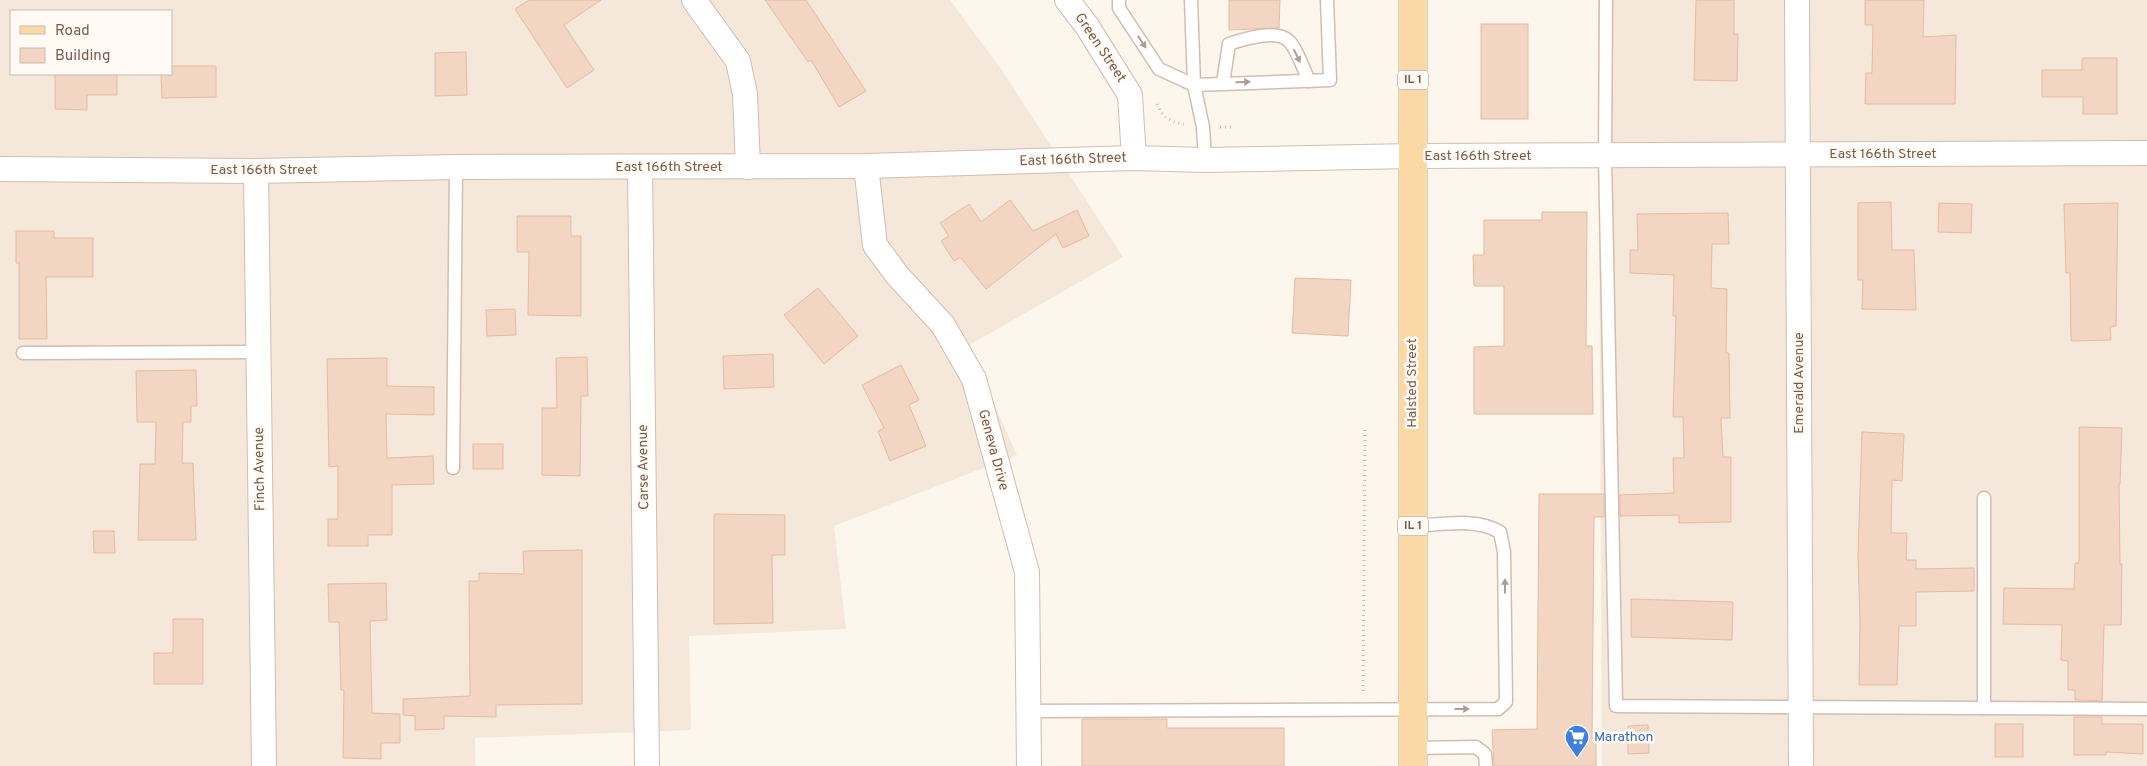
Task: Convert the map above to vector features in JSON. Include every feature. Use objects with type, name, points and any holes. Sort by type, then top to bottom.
[{"type":"main road","name":"Halsted Street","points":[[1413,0],[1413,757]]},
{"type":"street","points":[[694,0],[738,61],[744,94],[748,167]]},
{"type":"street","name":"Green Street","points":[[1067,0],[1092,34],[1130,95],[1134,158]]},
{"type":"street","name":"Emerald Avenue","points":[[1797,0],[1801,766]]},
{"type":"street","name":"East 166th Street","points":[[0,169],[256,171],[456,167],[866,166],[1134,158],[1205,160],[1413,156],[2147,153]]},
{"type":"street","name":"Geneva Drive","points":[[866,166],[875,245],[897,275],[943,325],[974,380],[1027,572],[1029,766]]},
{"type":"street","name":"Carse Avenue","points":[[640,167],[647,766]]},
{"type":"street","name":"Finch Avenue","points":[[256,171],[264,766]]},
{"type":"lane","points":[[1119,0],[1120,8],[1159,69],[1194,85],[1330,80],[1327,0]]},
{"type":"lane","points":[[1191,0],[1194,85],[1202,128],[1205,160]]},
{"type":"lane","points":[[1606,0],[1605,156],[1616,706],[2147,709]]},
{"type":"lane","points":[[1223,83],[1229,44],[1250,37],[1280,35],[1290,41],[1309,81]]},
{"type":"lane","points":[[453,468],[456,167]]},
{"type":"lane","points":[[24,353],[258,352]]},
{"type":"lane","points":[[1984,498],[1984,708]]},
{"type":"lane","points":[[1029,711],[1498,709],[1506,702],[1504,552],[1500,532],[1489,526],[1476,523],[1413,526]]},
{"type":"lane","points":[[1413,757],[1476,747],[1485,754],[1486,766]]},
{"type":"path","points":[[1363,695],[1365,428]]},
{"type":"shaded area","points":[[0,0],[950,0],[1001,69],[1123,257],[968,346],[1017,455],[834,526],[846,629],[689,636],[691,730],[475,738],[475,766],[0,766]]},
{"type":"shaded area","points":[[1598,0],[2147,0],[2147,766],[1602,766]]},
{"type":"building","points":[[529,0],[601,0],[564,25],[594,70],[567,88],[515,9]]},
{"type":"building","points":[[765,0],[806,0],[866,91],[839,107],[811,60],[808,62]]},
{"type":"building","points":[[1229,0],[1280,0],[1279,28],[1229,30]]},
{"type":"building","points":[[1696,0],[1734,0],[1734,34],[1738,34],[1737,81],[1694,80]]},
{"type":"building","points":[[1865,0],[1924,0],[1923,37],[1956,35],[1955,104],[1865,104],[1866,73],[1872,73],[1873,25],[1865,25]]},
{"type":"building","points":[[1481,24],[1528,24],[1528,119],[1481,119]]},
{"type":"building","points":[[466,52],[467,95],[435,96],[435,53]]},
{"type":"building","points":[[2082,58],[2117,58],[2117,114],[2083,114],[2083,97],[2042,97],[2042,70],[2082,70]]},
{"type":"building","points":[[172,66],[216,66],[216,97],[162,98],[161,75],[172,75]]},
{"type":"building","points":[[55,75],[117,75],[117,95],[87,95],[87,110],[55,109]]},
{"type":"building","points":[[1010,200],[1033,231],[1077,210],[1089,236],[1063,248],[1056,234],[986,289],[960,257],[954,261],[941,241],[949,236],[940,223],[969,204],[981,222]]},
{"type":"building","points":[[1891,202],[1892,250],[1914,250],[1916,310],[1862,309],[1863,280],[1858,280],[1858,203]]},
{"type":"building","points":[[1939,203],[1972,204],[1971,233],[1938,232]]},
{"type":"building","points":[[2118,203],[2116,326],[2110,327],[2111,340],[2071,341],[2070,273],[2066,273],[2064,204]]},
{"type":"building","points":[[1542,212],[1587,212],[1586,346],[1592,346],[1593,414],[1474,414],[1474,347],[1504,346],[1504,286],[1474,286],[1473,255],[1484,255],[1484,220],[1542,220]]},
{"type":"building","points":[[1728,213],[1729,244],[1712,244],[1711,288],[1727,289],[1726,353],[1729,353],[1730,418],[1721,418],[1723,457],[1731,457],[1731,522],[1679,523],[1679,515],[1620,516],[1620,495],[1674,493],[1673,458],[1684,458],[1683,417],[1673,417],[1676,316],[1673,316],[1674,275],[1630,273],[1630,250],[1638,250],[1637,214]]},
{"type":"building","points":[[517,216],[571,216],[571,236],[581,236],[581,316],[528,315],[529,252],[517,252]]},
{"type":"building","points":[[16,231],[54,231],[54,238],[93,238],[93,277],[46,277],[47,339],[19,339],[19,263],[16,263]]},
{"type":"building","points":[[1295,278],[1351,280],[1348,336],[1292,333]]},
{"type":"building","points":[[818,288],[858,336],[824,364],[784,315]]},
{"type":"building","points":[[515,309],[516,335],[487,336],[486,310]]},
{"type":"building","points":[[773,354],[774,387],[724,389],[723,356]]},
{"type":"building","points":[[587,357],[588,396],[581,396],[580,476],[542,475],[542,408],[557,408],[556,358]]},
{"type":"building","points":[[387,358],[387,386],[434,387],[434,415],[386,414],[387,458],[433,456],[434,484],[392,485],[392,535],[368,535],[368,546],[328,546],[328,519],[338,519],[338,466],[329,467],[327,359]]},
{"type":"building","points":[[901,365],[919,400],[909,405],[926,446],[890,461],[878,431],[884,428],[862,385]]},
{"type":"building","points":[[196,370],[197,406],[191,406],[191,422],[183,422],[182,463],[193,463],[196,540],[138,540],[140,464],[155,464],[156,422],[137,422],[136,371]]},
{"type":"building","points":[[2079,427],[2122,428],[2119,484],[2120,564],[2122,564],[2121,625],[2104,625],[2102,701],[2075,700],[2075,690],[2068,690],[2068,661],[2061,660],[2062,625],[2003,624],[2004,588],[2074,589],[2075,563],[2079,563]]},
{"type":"building","points":[[1862,432],[1904,434],[1902,481],[1892,480],[1891,533],[1907,533],[1906,560],[1916,560],[1916,569],[1974,568],[1974,591],[1916,592],[1916,626],[1899,626],[1897,685],[1859,685],[1858,554]]},
{"type":"building","points":[[473,444],[503,444],[503,469],[473,469]]},
{"type":"building","points":[[1539,494],[1604,494],[1604,517],[1594,517],[1592,738],[1596,738],[1596,766],[1494,766],[1492,730],[1537,729]]},
{"type":"building","points":[[714,514],[785,515],[785,555],[772,555],[773,623],[714,624]]},
{"type":"building","points":[[93,531],[114,531],[115,553],[94,553]]},
{"type":"building","points":[[582,550],[582,704],[496,705],[496,717],[444,716],[444,729],[415,730],[415,716],[403,715],[403,699],[470,696],[469,581],[479,581],[479,573],[524,574],[523,551]]},
{"type":"building","points":[[386,583],[387,620],[370,621],[372,713],[400,714],[400,743],[381,743],[381,759],[343,758],[344,690],[341,690],[339,622],[329,622],[328,584]]},
{"type":"building","points":[[1631,599],[1733,602],[1732,640],[1631,637]]},
{"type":"building","points":[[173,619],[203,619],[203,684],[154,684],[154,653],[173,653]]},
{"type":"building","points":[[2074,717],[2102,717],[2102,724],[2143,724],[2143,754],[2106,752],[2106,755],[2074,755]]},
{"type":"building","points":[[1082,719],[1167,719],[1167,728],[1284,728],[1284,766],[1082,766]]},
{"type":"building","points":[[1995,724],[2023,724],[2023,757],[1995,757]]},
{"type":"building","points":[[1648,725],[1649,753],[1628,754],[1628,726]]},
{"type":"place","name":"Marathon","points":[[1577,758]]}]
